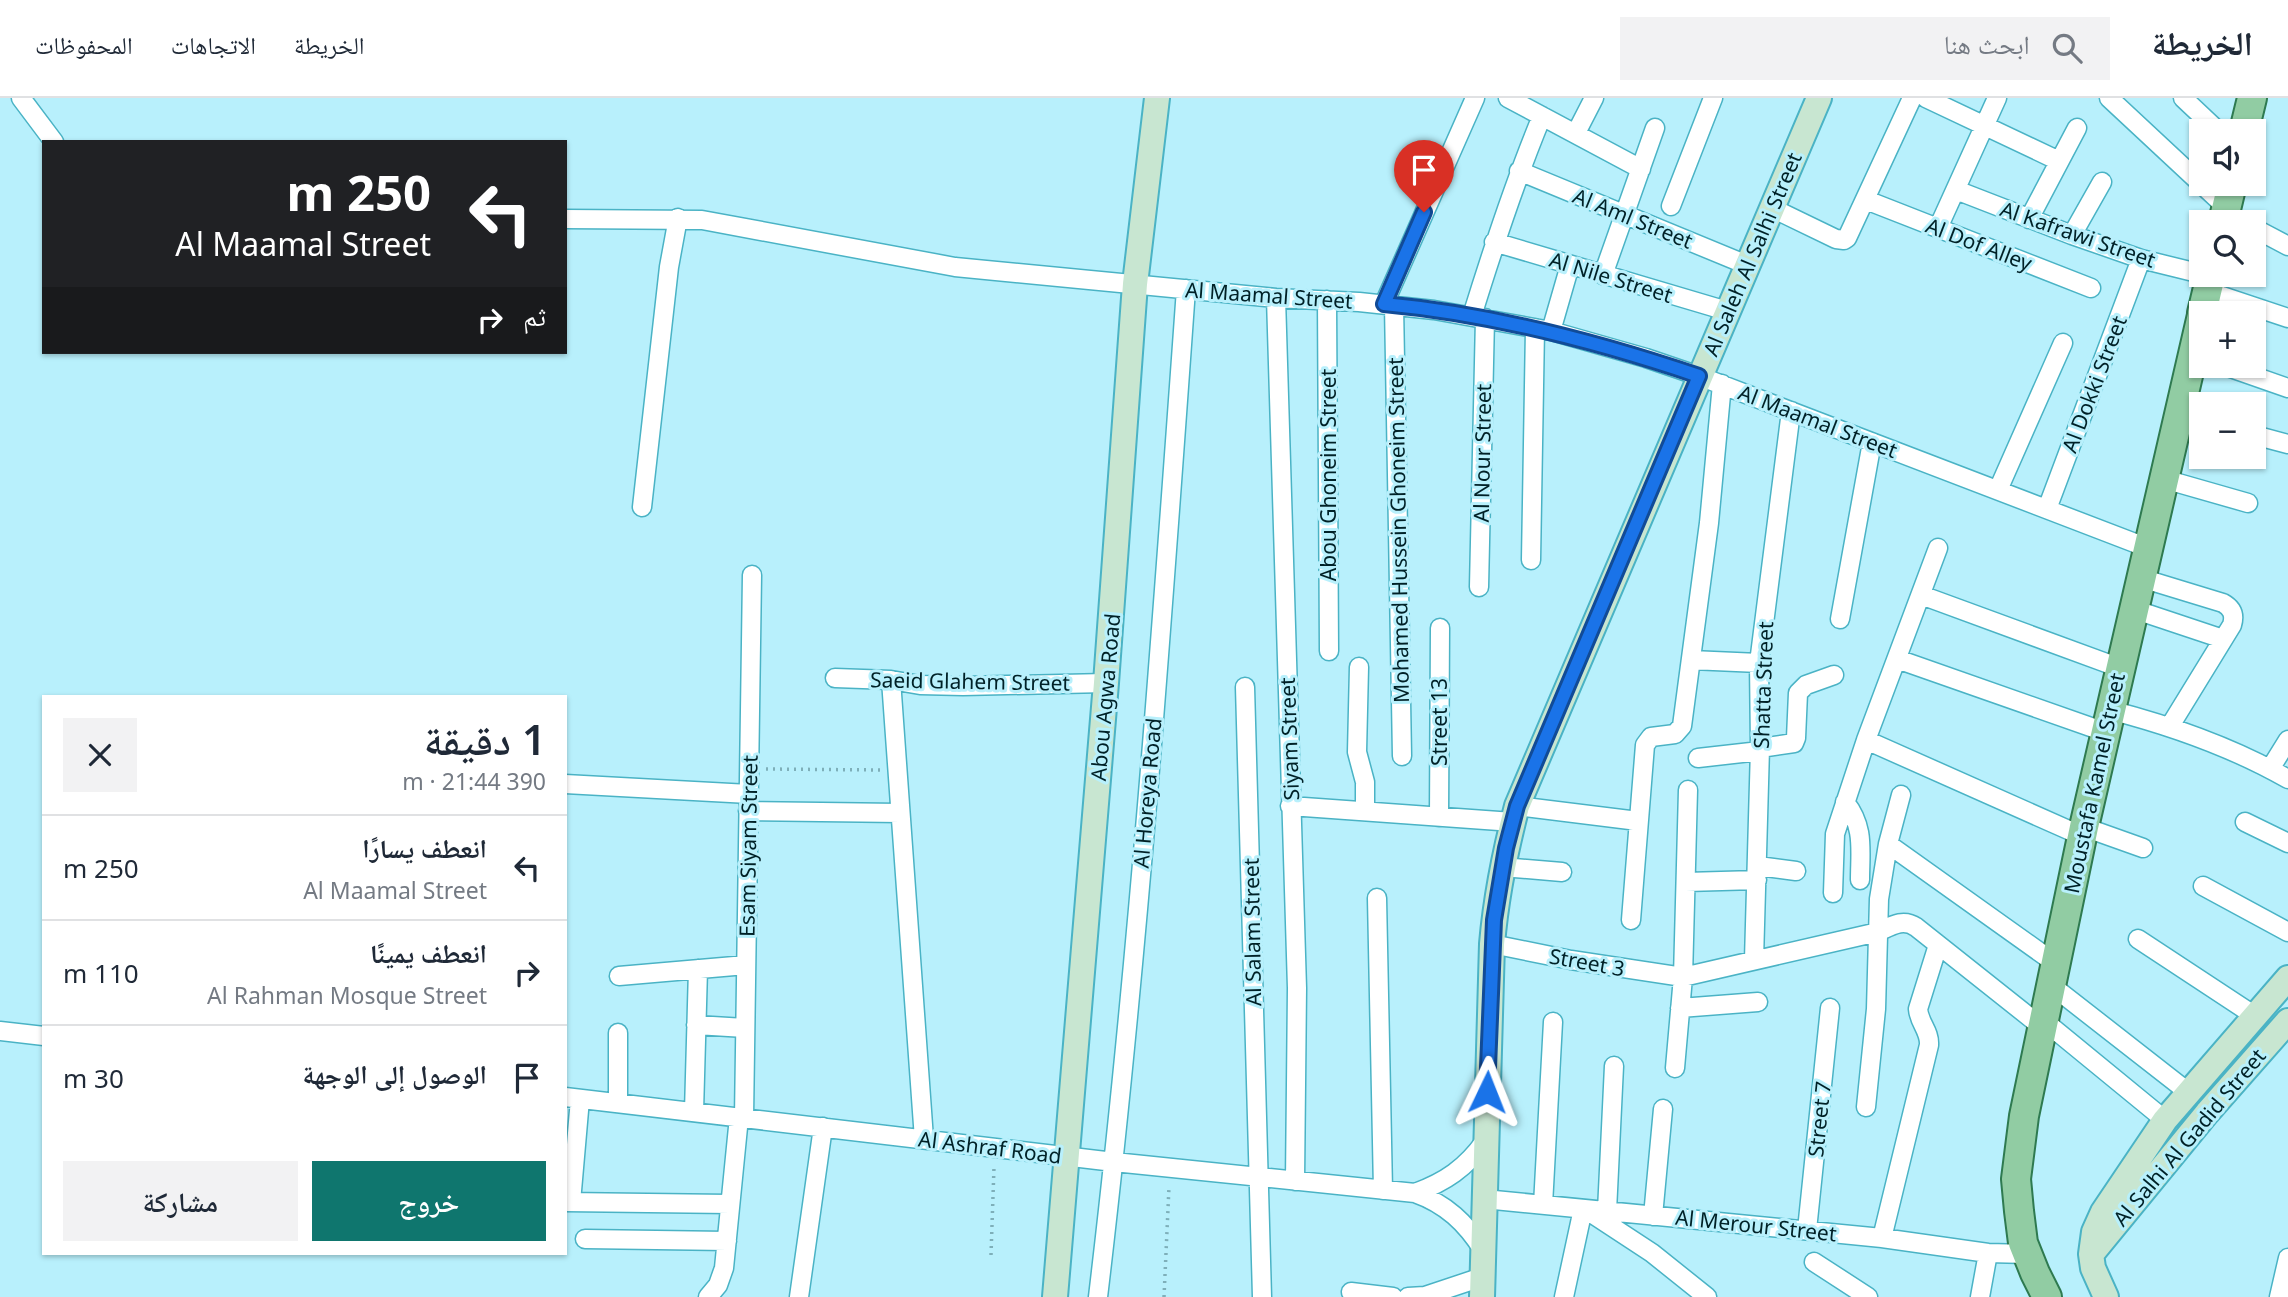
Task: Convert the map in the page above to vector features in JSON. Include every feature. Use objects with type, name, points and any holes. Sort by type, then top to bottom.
[{"type":"main road","points":[[2247,119],[2252,98]]},
{"type":"main road","name":"Moustafa Kamel Street","points":[[2047,1297],[2027,1254],[2022,1232],[2016,1179],[2024,1116],[2083,831],[2133,609],[2164,479],[2189,421]]},
{"type":"street","points":[[21,98],[52,140]]},
{"type":"street","name":"Abou Agwa Road","points":[[1055,1297],[1106,683],[1135,284],[1157,98]]},
{"type":"street","points":[[1389,305],[1475,98]]},
{"type":"street","points":[[1508,98],[1641,169]]},
{"type":"street","points":[[1576,133],[1594,98]]},
{"type":"street","points":[[1671,206],[1713,98]]},
{"type":"street","name":"Al Saleh Al Salhi Street","points":[[1482,1287],[1492,944],[1502,867],[1515,814],[1710,380],[1727,311],[1819,98]]},
{"type":"street","points":[[1772,208],[1836,239],[1844,240],[1850,236],[1912,98]]},
{"type":"street","points":[[1926,98],[2059,161]]},
{"type":"street","points":[[1938,228],[1997,98]]},
{"type":"street","points":[[2109,98],[2230,210]]},
{"type":"street","points":[[2183,98],[2205,119]]},
{"type":"street","name":"Al Nour Street","points":[[1479,587],[1479,317],[1494,242],[1542,116]]},
{"type":"street","points":[[1604,275],[1655,128]]},
{"type":"street","points":[[2029,219],[2077,128]]},
{"type":"street","name":"Al Aml Street","points":[[1519,171],[1747,265]]},
{"type":"street","points":[[2072,235],[2102,182]]},
{"type":"street","name":"Al Kafrawi Street","points":[[1956,190],[2141,259],[2205,288],[2288,318]]},
{"type":"street","name":"Al Dof Alley","points":[[1866,200],[2091,288]]},
{"type":"street","points":[[642,508],[669,267],[678,218]]},
{"type":"street","name":"Al Maamal Street","points":[[567,219],[678,218],[727,224],[935,265],[1276,298],[1389,305],[1479,317],[1543,330],[1646,358],[1710,380],[2148,548]]},
{"type":"street","points":[[2266,234],[2288,246]]},
{"type":"street","name":"Al Nile Street","points":[[1494,242],[1727,311]]},
{"type":"street","name":"Al Dokki Street","points":[[2047,509],[2141,259]]},
{"type":"street","points":[[1531,560],[1543,330],[1570,265]]},
{"type":"street","name":"Al Horeya Road","points":[[1098,1297],[1114,1162],[1162,630],[1186,289]]},
{"type":"street","name":"Siyam Street","points":[[1276,298],[1297,988],[1296,1181]]},
{"type":"street","name":"Abou Ghoneim Street","points":[[1327,300],[1329,651]]},
{"type":"street","name":"Mohamed Hussein Ghoneim Street","points":[[1389,305],[1402,756]]},
{"type":"street","points":[[1998,490],[2063,343]]},
{"type":"street","points":[[2259,378],[2288,388]]},
{"type":"street","points":[[1630,920],[1645,745],[1651,737],[1675,734],[1682,726],[1709,523],[1710,380]]},
{"type":"street","name":"Shatta Street","points":[[1755,960],[1760,750],[1759,663],[1791,411]]},
{"type":"street","points":[[2266,438],[2288,444]]},
{"type":"street","points":[[1840,619],[1872,442]]},
{"type":"street","points":[[2164,479],[2248,503]]},
{"type":"street","points":[[1833,892],[1835,834],[1866,740],[1938,548]]},
{"type":"street","name":"Esam Siyam Street","points":[[708,1297],[721,1277],[742,1118],[752,575]]},
{"type":"street","points":[[2141,578],[2229,606],[2234,619],[2169,726]]},
{"type":"street","points":[[1921,595],[2120,668]]},
{"type":"street","points":[[2133,609],[2223,639]]},
{"type":"street","name":"Street 13","points":[[1439,817],[1440,628]]},
{"type":"street","points":[[1897,659],[2107,721],[2169,726],[2221,746],[2288,779]]},
{"type":"street","points":[[1691,660],[1759,663]]},
{"type":"street","points":[[1359,667],[1357,752],[1365,782],[1365,811]]},
{"type":"street","points":[[1698,758],[1794,743],[1798,693],[1806,685],[1834,675]]},
{"type":"street","name":"Saeid Glahem Street","points":[[835,678],[891,680],[920,685],[1106,683]]},
{"type":"street","points":[[891,680],[924,1139]]},
{"type":"street","name":"Al Salam Street","points":[[1245,687],[1262,1297]]},
{"type":"street","points":[[1866,740],[2083,831],[2143,848]]},
{"type":"street","points":[[2270,769],[2288,740]]},
{"type":"street","points":[[567,784],[748,802],[900,813]]},
{"type":"street","points":[[1675,1068],[1683,977],[1688,790]]},
{"type":"street","points":[[1866,1107],[1876,1009],[1879,899],[1888,844],[1902,795]]},
{"type":"street","points":[[1845,802],[1859,825],[1860,880]]},
{"type":"street","points":[[1290,806],[1439,817],[1515,814],[1638,821]]},
{"type":"street","points":[[2245,822],[2288,843]]},
{"type":"street","points":[[1888,844],[2053,974],[2188,1092]]},
{"type":"street","points":[[1502,867],[1562,873]]},
{"type":"street","points":[[1686,882],[1796,871]]},
{"type":"street","points":[[2203,886],[2288,932]]},
{"type":"street","points":[[1377,898],[1382,1190]]},
{"type":"street","points":[[1683,977],[1878,932],[1903,922],[1911,923],[2165,1120]]},
{"type":"street","points":[[2138,939],[2255,1016]]},
{"type":"street","name":"Street 3","points":[[1492,944],[1571,960],[1683,977]]},
{"type":"street","points":[[1882,1238],[1929,1045],[1927,1030],[1919,1017],[1918,1009],[1938,945]]},
{"type":"street","points":[[619,976],[746,965]]},
{"type":"street","points":[[694,1112],[698,969]]},
{"type":"street","name":"Al Salhi Al Gadid Street","points":[[2091,1254],[2094,1232],[2103,1212],[2165,1120],[2288,978]]},
{"type":"street","points":[[1680,1008],[1758,1002]]},
{"type":"street","name":"Street 7","points":[[1807,1230],[1830,1008]]},
{"type":"street","name":"Al Salhi Al Gadid Street","points":[[2091,1254],[2207,1113],[2288,1021]]},
{"type":"street","points":[[1543,1205],[1553,1022]]},
{"type":"street","points":[[696,1025],[745,1028]]},
{"type":"street","points":[[0,1031],[42,1036]]},
{"type":"street","points":[[618,1033],[618,1103]]},
{"type":"street","points":[[1607,1211],[1614,1066]]},
{"type":"street","points":[[572,1098],[568,1202],[730,1204]]},
{"type":"street","name":"Al Ashraf Road","points":[[572,1098],[1114,1162],[1415,1193],[1433,1199],[1448,1209],[1474,1235],[1483,1250]]},
{"type":"street","points":[[1653,1216],[1663,1109]]},
{"type":"street","points":[[799,1297],[823,1127]]},
{"type":"street","name":"Al Ashraf Road","points":[[1415,1193],[1448,1179],[1463,1168],[1485,1141]]},
{"type":"street","name":"Al Merour Street","points":[[1484,1199],[1882,1238],[1989,1253],[2027,1254]]},
{"type":"street","points":[[1570,1293],[1584,1209],[1652,1253],[1707,1297]]},
{"type":"street","points":[[584,1239],[726,1241]]},
{"type":"street","points":[[1980,1297],[1989,1253]]},
{"type":"street","points":[[2091,1254],[2093,1268],[2106,1297]]},
{"type":"street","points":[[2279,1297],[2288,1258]]},
{"type":"street","points":[[1814,1262],[1868,1297]]},
{"type":"street","points":[[1408,1297],[1482,1287]]},
{"type":"street","points":[[1351,1292],[1393,1297]]},
{"type":"path","points":[[749,769],[897,771]]},
{"type":"path","points":[[991,1255],[994,1147]]},
{"type":"path","points":[[1164,1297],[1169,1167]]},
{"type":"route","points":[[1424,212],[1384,304],[1485,318],[1551,331],[1628,352],[1699,376],[1517,806],[1506,848],[1494,920],[1487,1092]]}]
